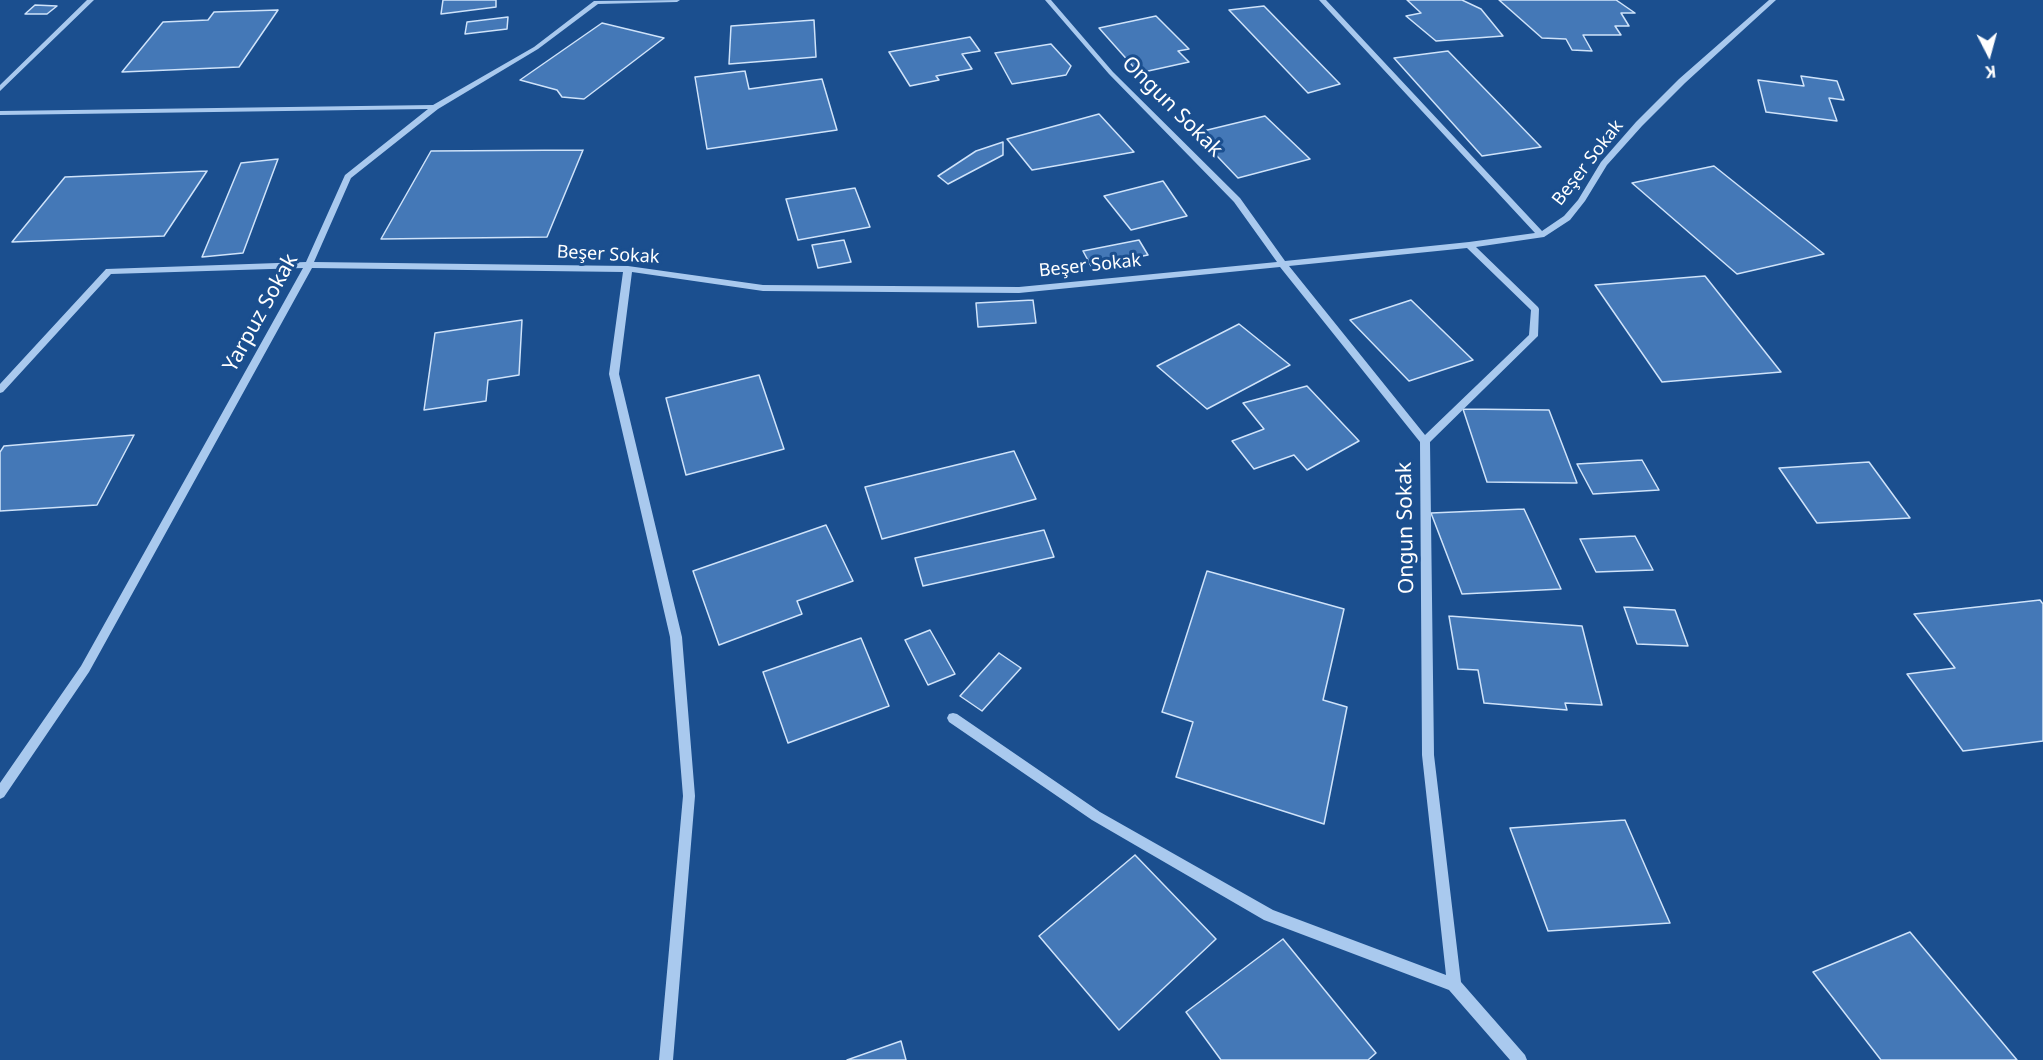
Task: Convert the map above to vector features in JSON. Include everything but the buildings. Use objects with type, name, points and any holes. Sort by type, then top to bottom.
[{"type":"street","points":[[0,89],[91,0]]},
{"type":"street","name":"Yarpuz Sokak","points":[[0,793],[85,669],[309,265],[348,177],[435,107],[536,48],[595,1],[677,0]]},
{"type":"street","name":"Ongun Sokak","points":[[1048,0],[1111,73],[1237,200],[1282,263],[1425,441],[1428,755],[1454,985]]},
{"type":"street","points":[[1322,0],[1541,235]]},
{"type":"street","points":[[1762,0],[1772,0]]},
{"type":"street","name":"Beşer Sokak","points":[[0,390],[109,272],[309,265],[628,269],[763,288],[1019,290],[1468,245],[1541,235],[1567,219],[1604,164],[1639,124],[1682,81],[1743,29],[1772,0]]},
{"type":"street","points":[[0,113],[435,107]]},
{"type":"street","points":[[1425,441],[1533,336],[1535,309],[1468,245]]},
{"type":"street","points":[[628,269],[614,374],[676,637],[689,796],[666,1060]]},
{"type":"street","points":[[952,718],[1096,816],[1269,915],[1454,985],[1520,1060]]}]
